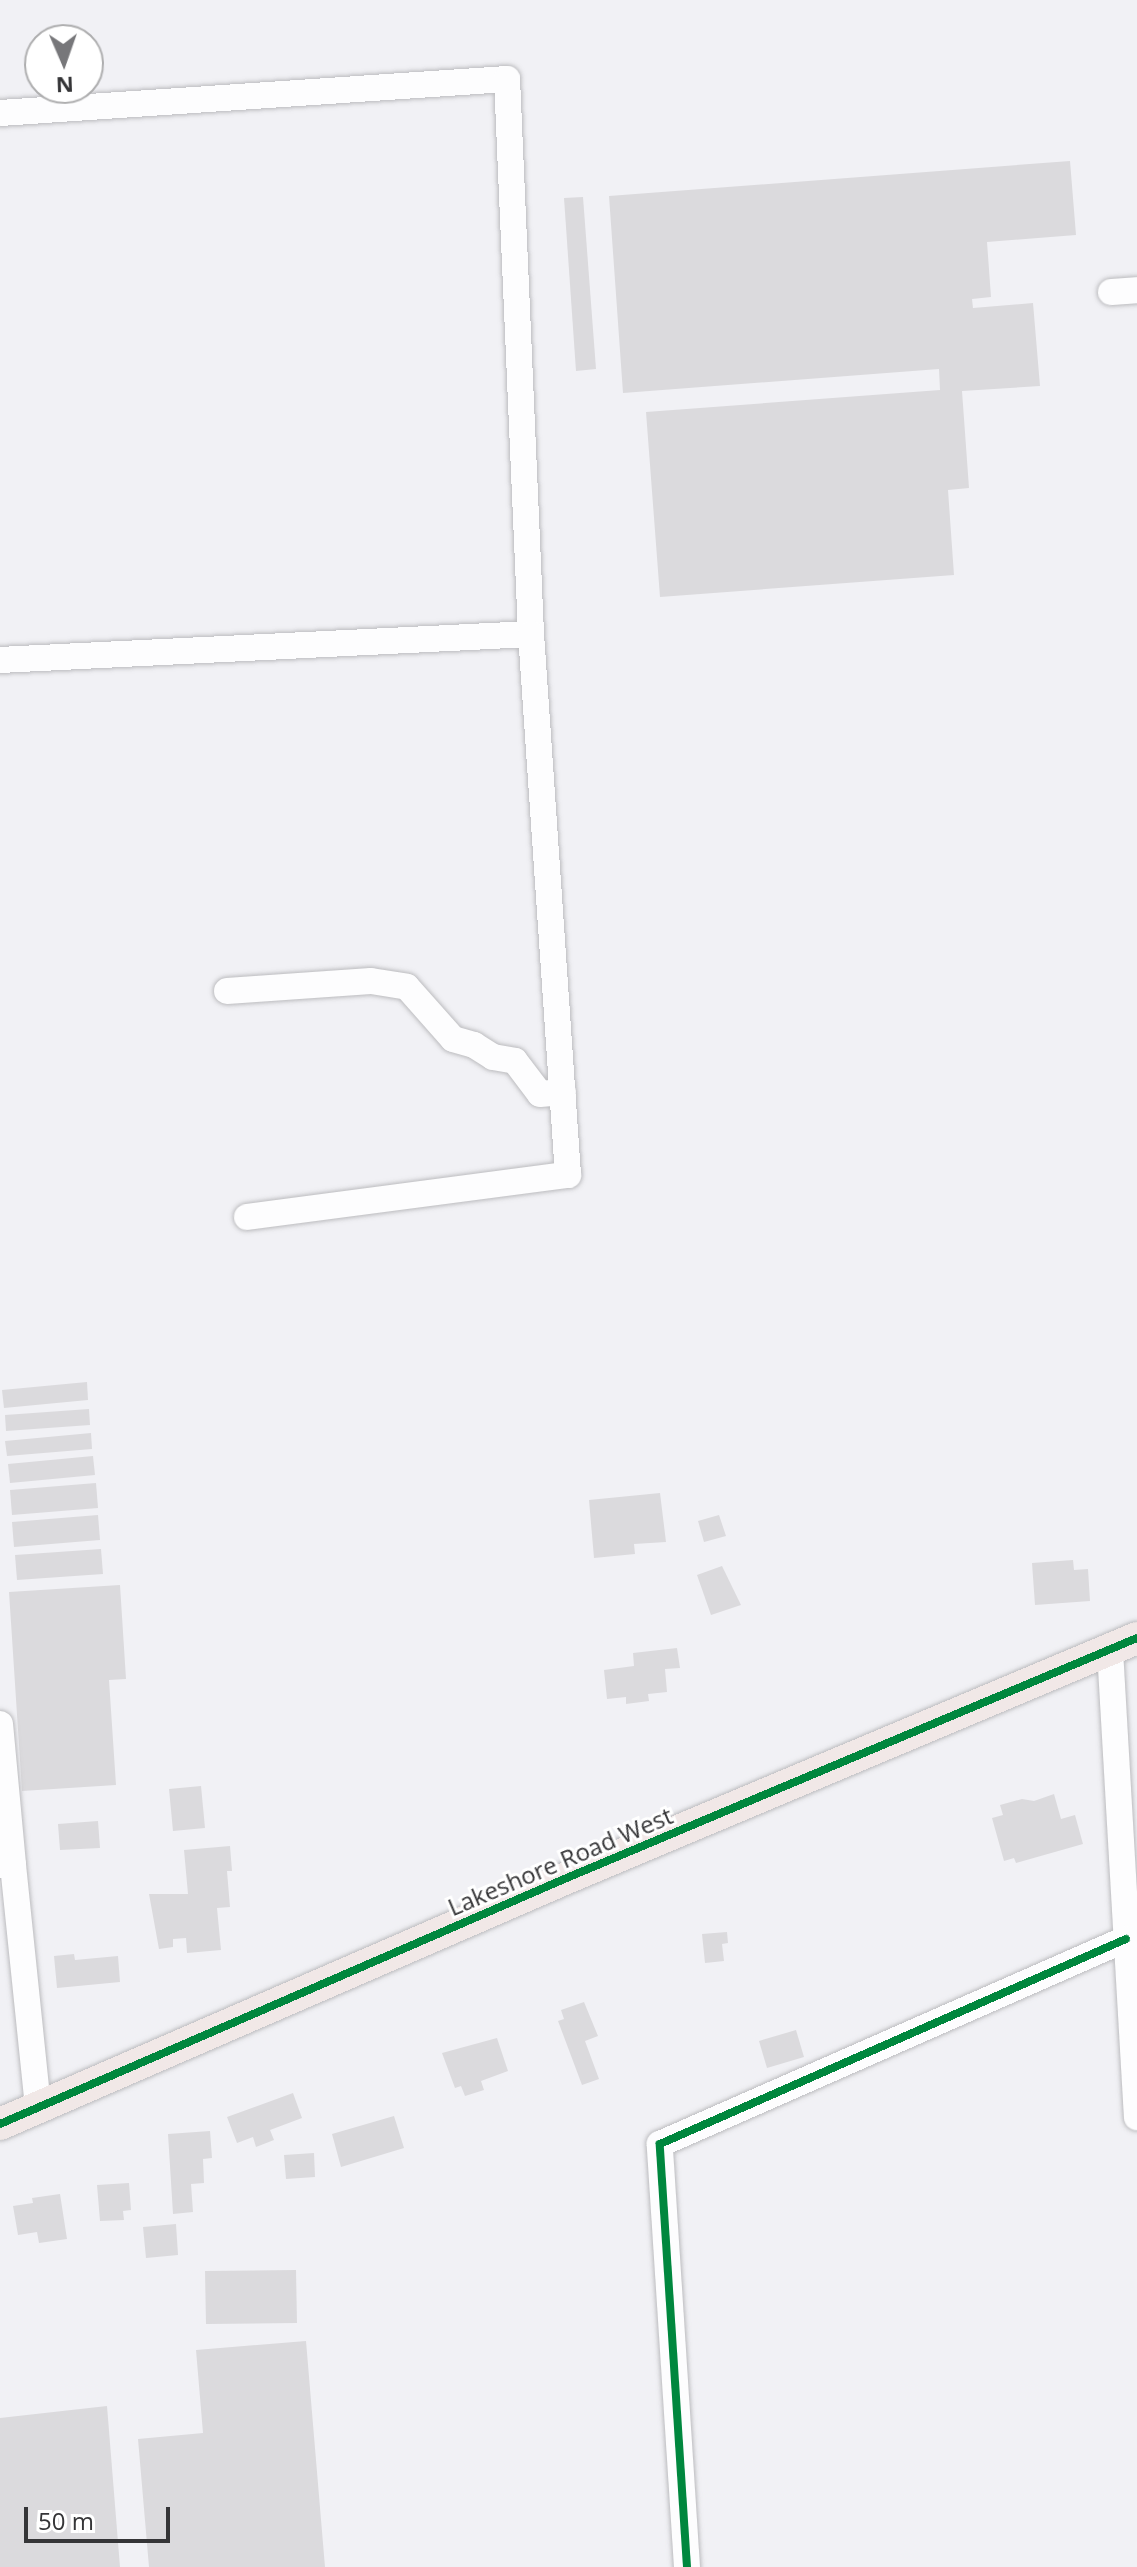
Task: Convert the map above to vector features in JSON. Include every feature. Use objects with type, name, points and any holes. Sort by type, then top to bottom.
[{"type":"main road","name":"Lakeshore Road West","points":[[0,2124],[569,1877],[1124,1644]]},
{"type":"street","points":[[0,113],[507,79],[531,634],[568,1175],[247,1217]]},
{"type":"street","points":[[0,660],[531,634]]},
{"type":"street","points":[[227,991],[371,981],[407,987],[453,1039],[474,1045],[493,1057],[515,1061],[540,1094],[563,1092]]},
{"type":"street","points":[[1124,1644],[1130,1882],[1126,1939],[1137,2117]]},
{"type":"street","points":[[0,1724],[6,1865],[38,2108]]},
{"type":"street","points":[[687,2567],[660,2144],[1126,1939]]},
{"type":"building","points":[[1070,161],[1076,235],[987,242],[991,297],[972,299],[973,308],[1033,303],[1040,386],[962,391],[969,488],[948,490],[954,575],[660,597],[646,412],[940,390],[939,369],[623,393],[609,196]]},
{"type":"building","points":[[583,197],[596,369],[576,371],[564,198]]},
{"type":"building","points":[[87,1382],[88,1400],[4,1408],[2,1390]]},
{"type":"building","points":[[89,1409],[90,1425],[6,1431],[5,1415]]},
{"type":"building","points":[[91,1433],[92,1449],[7,1456],[5,1441]]},
{"type":"building","points":[[93,1456],[95,1475],[10,1483],[8,1464]]},
{"type":"building","points":[[96,1483],[98,1508],[12,1515],[10,1490]]},
{"type":"building","points":[[660,1493],[666,1542],[634,1544],[635,1554],[594,1558],[589,1500]]},
{"type":"building","points":[[98,1515],[100,1540],[14,1547],[12,1522]]},
{"type":"building","points":[[719,1515],[726,1536],[704,1542],[698,1521]]},
{"type":"building","points":[[101,1549],[103,1574],[17,1580],[15,1555]]},
{"type":"building","points":[[1073,1560],[1074,1570],[1088,1569],[1090,1601],[1035,1605],[1032,1563]]},
{"type":"building","points":[[722,1566],[741,1605],[711,1615],[697,1575]]},
{"type":"building","points":[[120,1585],[126,1679],[109,1680],[116,1785],[22,1791],[9,1592]]},
{"type":"building","points":[[677,1648],[680,1668],[665,1669],[667,1692],[648,1694],[649,1701],[626,1704],[626,1697],[607,1699],[604,1670],[634,1666],[633,1653]]},
{"type":"building","points":[[201,1786],[205,1828],[173,1831],[169,1789]]},
{"type":"building","points":[[1054,1794],[1061,1819],[1075,1815],[1083,1844],[1016,1863],[1014,1858],[1004,1861],[992,1818],[1003,1815],[1000,1805],[1022,1799],[1034,1801]]},
{"type":"building","points":[[98,1821],[100,1848],[60,1850],[58,1824]]},
{"type":"building","points":[[230,1846],[232,1871],[227,1871],[230,1907],[217,1908],[221,1950],[187,1953],[186,1938],[173,1939],[173,1947],[159,1949],[149,1894],[188,1894],[184,1850]]},
{"type":"building","points":[[727,1932],[728,1943],[722,1944],[724,1961],[705,1963],[702,1934]]},
{"type":"building","points":[[74,1954],[75,1960],[118,1956],[120,1982],[57,1988],[54,1956]]},
{"type":"building","points":[[584,2002],[598,2036],[585,2041],[599,2079],[582,2085],[558,2021],[564,2019],[561,2010]]},
{"type":"building","points":[[796,2030],[804,2057],[767,2068],[759,2041]]},
{"type":"building","points":[[497,2038],[508,2071],[481,2081],[484,2090],[465,2096],[461,2086],[455,2088],[442,2053]]},
{"type":"building","points":[[293,2093],[302,2118],[270,2130],[274,2140],[256,2147],[253,2137],[237,2143],[227,2117]]},
{"type":"building","points":[[394,2116],[404,2148],[341,2167],[332,2134]]},
{"type":"building","points":[[210,2131],[212,2158],[203,2159],[204,2183],[191,2184],[193,2212],[173,2214],[168,2134]]},
{"type":"building","points":[[314,2153],[315,2177],[286,2179],[284,2155]]},
{"type":"building","points":[[129,2183],[131,2210],[123,2211],[124,2220],[100,2221],[97,2185]]},
{"type":"building","points":[[60,2194],[67,2239],[39,2243],[37,2232],[18,2235],[13,2206],[33,2203],[32,2198]]},
{"type":"building","points":[[176,2224],[178,2255],[146,2258],[143,2227]]},
{"type":"building","points":[[296,2270],[297,2323],[206,2324],[205,2271]]},
{"type":"building","points":[[306,2341],[325,2567],[149,2567],[138,2439],[203,2433],[196,2350]]},
{"type":"building","points":[[107,2406],[120,2567],[0,2567],[0,2418]]},
{"type":"cycle path","points":[[0,2124],[569,1877],[1137,1638]]},
{"type":"cycle path","points":[[687,2567],[660,2144],[1126,1939]]}]
